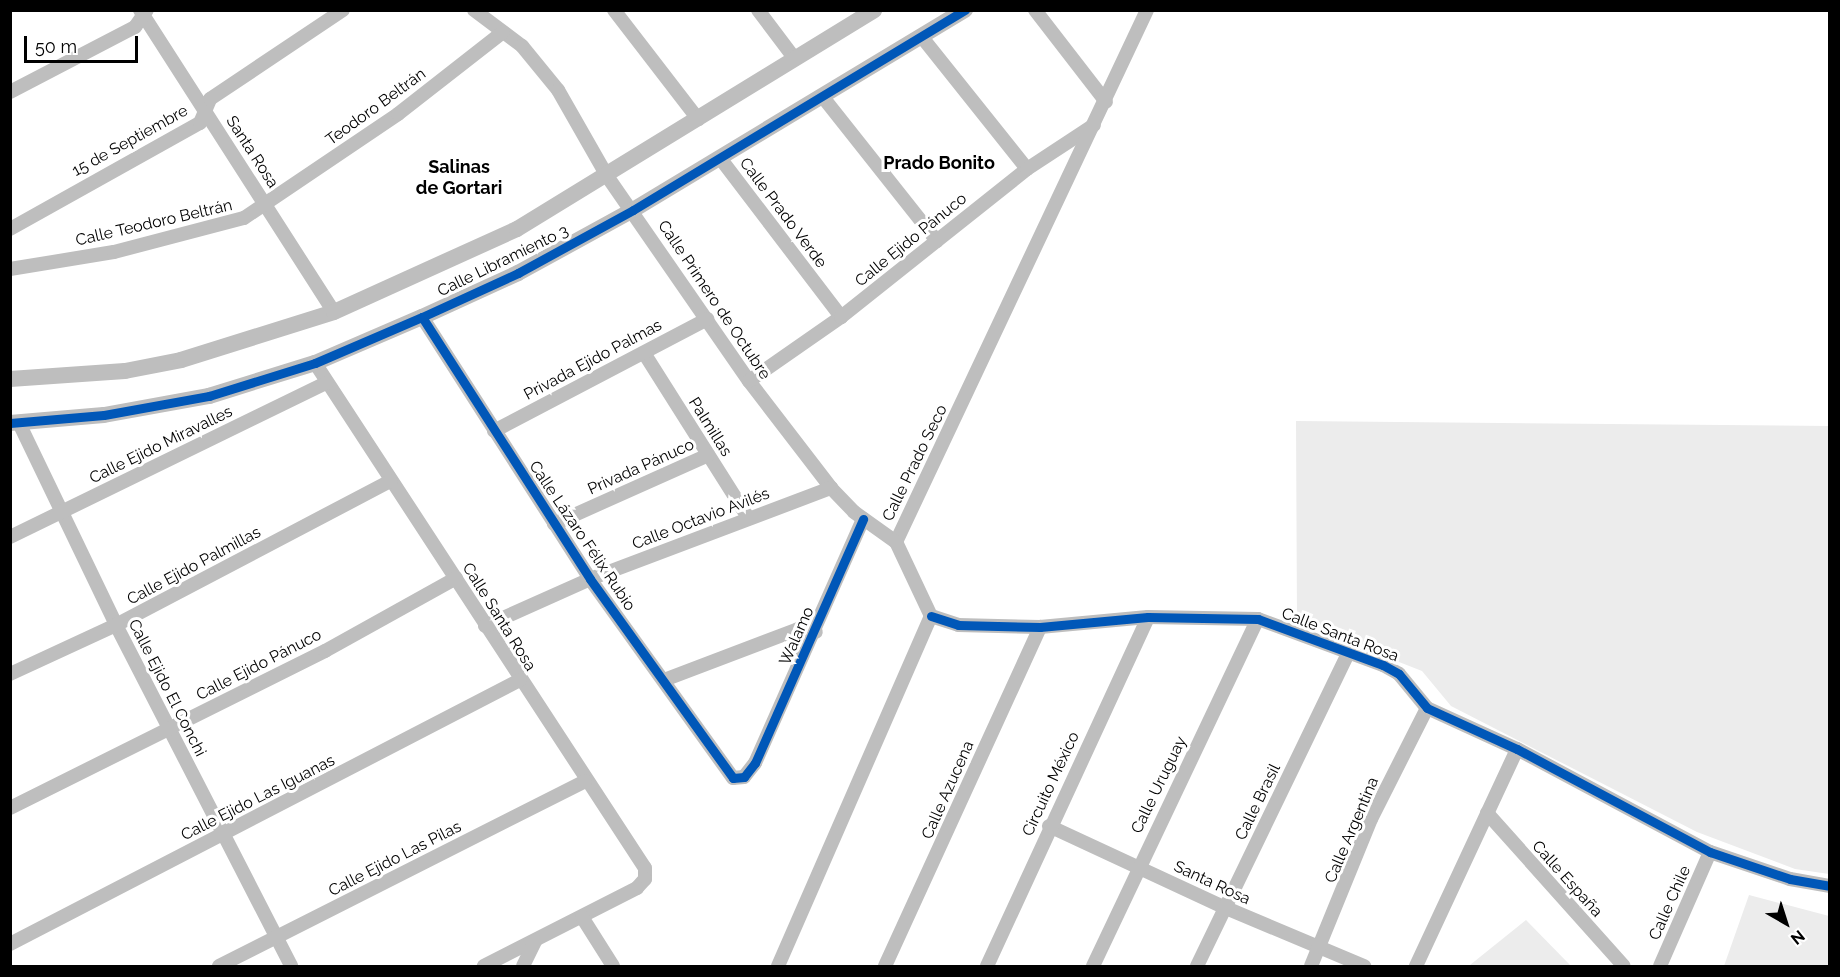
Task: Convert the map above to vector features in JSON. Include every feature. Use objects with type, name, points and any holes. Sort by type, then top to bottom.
[{"type":"street","name":"15 de Septiembre","points":[[10,229],[200,123],[210,99],[343,10]]},
{"type":"street","name":"Calle Primero de Octubre","points":[[474,10],[522,46],[558,90],[607,176],[633,210],[749,381],[831,489],[863,519],[896,542]]},
{"type":"street","points":[[614,10],[698,119]]},
{"type":"street","points":[[758,10],[795,59]]},
{"type":"street","name":"Calle Libramiento 3","points":[[10,379],[125,371],[181,360],[334,312],[480,248],[607,176],[874,10]]},
{"type":"street","name":"Calle Libramiento 3","points":[[15,423],[157,408],[315,363],[422,317],[518,273],[633,210],[965,10]]},
{"type":"street","points":[[1035,10],[1106,102]]},
{"type":"street","name":"Calle Prado Seco","points":[[932,616],[896,542],[1106,102],[1147,10]]},
{"type":"street","name":"Santa Rosa","points":[[144,12],[334,312]]},
{"type":"street","points":[[10,92],[135,27],[144,12]]},
{"type":"street","name":"Teodoro Beltrán","points":[[267,206],[503,33]]},
{"type":"street","points":[[921,36],[1027,169]]},
{"type":"street","points":[[822,96],[937,241]]},
{"type":"street","name":"Calle Ejido Pánuco","points":[[749,381],[841,317],[1027,169],[1094,125]]},
{"type":"street","name":"Calle Prado Verde","points":[[720,158],[841,317]]},
{"type":"street","name":"Calle Teodoro Beltrán","points":[[10,268],[114,252],[244,218],[267,206]]},
{"type":"street","name":"Calle Lázaro Félix Rubio","points":[[422,317],[590,579],[725,767]]},
{"type":"street","name":"Privada Ejido Palmas","points":[[494,431],[707,319]]},
{"type":"street","name":"Palmillas","points":[[644,353],[749,519]]},
{"type":"street","name":"Calle Santa Rosa","points":[[315,363],[585,781],[645,868],[645,879],[637,888],[582,917]]},
{"type":"street","name":"Calle Ejido Miravalles","points":[[10,537],[326,383]]},
{"type":"street","name":"Calle Ejido El Conchi","points":[[15,423],[291,966]]},
{"type":"street","name":"Privada Pánuco","points":[[554,524],[708,454]]},
{"type":"street","name":"Calle Ejido Palmillas","points":[[10,674],[116,625],[390,481]]},
{"type":"street","name":"Calle Octavio Avilés","points":[[485,627],[590,579],[831,489]]},
{"type":"street","name":"Walamo","points":[[725,767],[732,778],[744,777],[755,763],[816,632],[863,519]]},
{"type":"street","name":"Calle Ejido Pánuco","points":[[10,808],[325,651],[456,578]]},
{"type":"street","points":[[778,966],[932,616]]},
{"type":"street","name":"Calle Santa Rosa","points":[[932,616],[958,625],[1040,627],[1148,617],[1257,619],[1349,652],[1399,674],[1427,708],[1517,749],[1710,852],[1790,879],[1830,886]]},
{"type":"street","name":"Circuito México","points":[[987,966],[1049,825],[1148,617]]},
{"type":"street","name":"Calle Uruguay","points":[[1093,966],[1137,866],[1257,619]]},
{"type":"street","name":"Calle Azucena","points":[[885,966],[1040,627]]},
{"type":"street","points":[[664,680],[798,629],[816,632]]},
{"type":"street","name":"Calle Brasil","points":[[1197,966],[1349,652]]},
{"type":"street","name":"Calle Ejido Las Iguanas","points":[[10,944],[520,680]]},
{"type":"street","name":"Calle Argentina","points":[[1311,966],[1321,948],[1371,819],[1427,708]]},
{"type":"street","points":[[1416,966],[1517,749]]},
{"type":"street","name":"Calle Ejido Las Pilas","points":[[219,966],[585,781]]},
{"type":"street","name":"Calle España","points":[[1486,813],[1624,966]]},
{"type":"street","name":"Santa Rosa","points":[[1049,825],[1226,908],[1364,966]]},
{"type":"street","name":"Calle Chile","points":[[1660,966],[1710,852]]},
{"type":"street","points":[[484,966],[582,917],[613,966]]},
{"type":"street","points":[[523,966],[535,941]]},
{"type":"shaded area","points":[[1296,421],[1829,426],[1829,874],[1795,869],[1697,832],[1451,706],[1422,671],[1297,622]]},
{"type":"shaded area","points":[[1749,895],[1829,916],[1829,966],[1724,966]]},
{"type":"shaded area","points":[[1526,920],[1571,966],[1470,966],[1470,965]]},
{"type":"cycle path","points":[[10,423],[104,415],[209,396],[315,363],[422,317],[518,273],[633,210],[965,10]]},
{"type":"cycle path","points":[[422,317],[590,579],[733,778],[744,777],[755,763],[863,519]]},
{"type":"cycle path","points":[[931,616],[958,625],[1040,627],[1148,617],[1258,619],[1383,665],[1399,674],[1427,708],[1517,749],[1710,852],[1790,879],[1830,886]]},
{"type":"district","name":"Prado Bonito","points":[[939,163]]},
{"type":"district","name":"Salinas de Gortari","points":[[459,178]]}]
